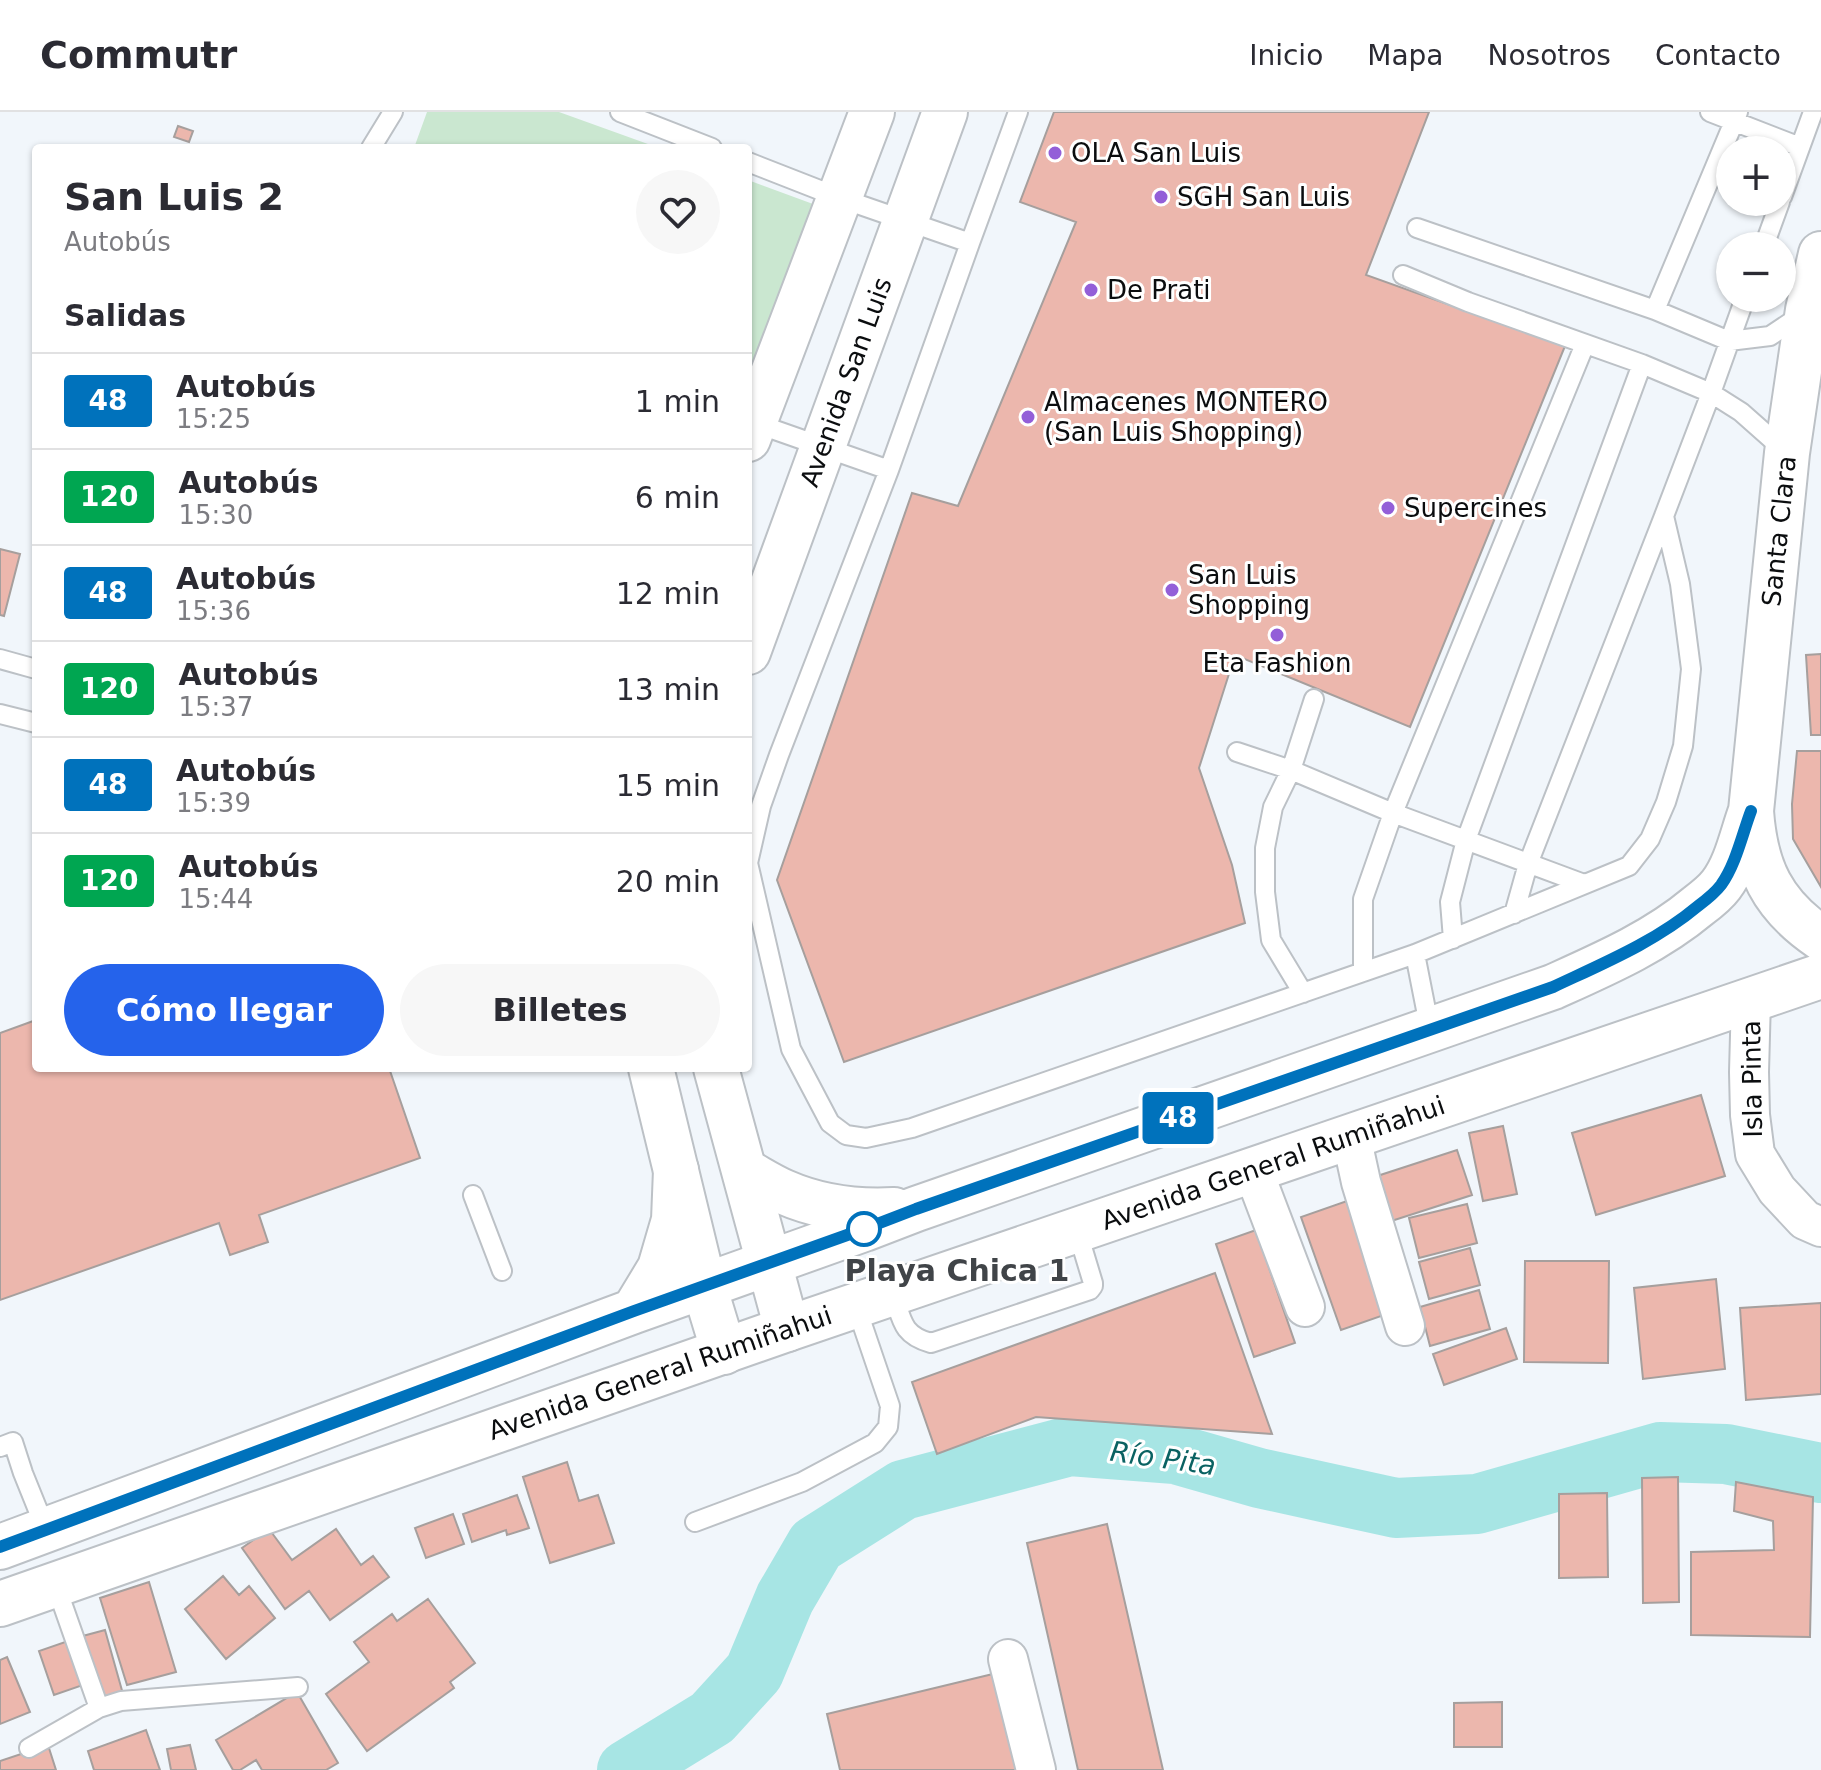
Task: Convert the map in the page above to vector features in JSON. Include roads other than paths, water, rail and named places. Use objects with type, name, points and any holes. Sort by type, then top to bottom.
[{"type":"main road","points":[[752,422],[872,112]]},
{"type":"main road","name":"Avenida San Luis","points":[[752,641],[945,112]]},
{"type":"main road","name":"Santa Clara","points":[[1751,811],[1787,453],[1811,354],[1808,310],[1821,254]]},
{"type":"main road","points":[[1751,811],[1757,855],[1776,896],[1795,919],[1821,938]]},
{"type":"main road","points":[[0,1547],[916,1209],[1553,987],[1628,952],[1668,929],[1705,901],[1721,885],[1734,861],[1751,811]]},
{"type":"main road","name":"Avenida General Rumiñahui","points":[[0,1604],[787,1329],[1821,976]]},
{"type":"main road","points":[[652,1072],[704,1286],[724,1352]]},
{"type":"main road","points":[[717,1072],[787,1329]]},
{"type":"main road","points":[[634,1311],[660,1268],[674,1220],[676,1170]]},
{"type":"main road","points":[[745,1171],[784,1192],[827,1206],[871,1212],[916,1209]]},
{"type":"street","name":"Isla Pinta","points":[[1751,999],[1750,1115],[1755,1154],[1777,1190],[1805,1220],[1821,1227]]},
{"type":"street","points":[[1351,1136],[1361,1182],[1405,1326]]},
{"type":"street","points":[[1253,1170],[1305,1307]]},
{"type":"street","points":[[1008,1659],[1036,1770]]},
{"type":"lane","points":[[373,144],[393,112]]},
{"type":"lane","points":[[620,112],[702,144]]},
{"type":"lane","points":[[752,845],[761,806],[779,755],[889,470],[1018,112]]},
{"type":"lane","points":[[1710,112],[1736,117],[1800,147]]},
{"type":"lane","points":[[1796,158],[1813,112]]},
{"type":"lane","points":[[1655,310],[1736,117]]},
{"type":"lane","points":[[752,164],[970,243]]},
{"type":"lane","points":[[1417,228],[1655,310],[1729,341],[1770,336],[1808,310]]},
{"type":"lane","points":[[1403,275],[1711,393],[1741,412],[1787,453]]},
{"type":"lane","points":[[1514,914],[1528,864],[1740,312]]},
{"type":"lane","points":[[1363,972],[1363,899],[1393,813],[1585,344]]},
{"type":"lane","points":[[1453,939],[1450,902],[1466,840],[1642,364]]},
{"type":"lane","points":[[752,428],[822,446],[889,470]]},
{"type":"lane","points":[[752,880],[791,1049],[830,1123],[846,1135],[866,1138],[912,1128],[1453,939],[1629,866],[1650,839],[1666,802],[1683,746],[1691,669],[1680,584],[1664,516]]},
{"type":"lane","points":[[0,659],[32,668]]},
{"type":"lane","points":[[1303,993],[1271,940],[1265,892],[1265,848],[1273,807],[1291,770],[1314,699]]},
{"type":"lane","points":[[0,714],[32,722]]},
{"type":"lane","points":[[1237,752],[1584,884]]},
{"type":"lane","points":[[1415,954],[1430,1030]]},
{"type":"lane","points":[[473,1195],[502,1271]]},
{"type":"lane","points":[[875,1299],[917,1340],[931,1343],[1090,1290],[1093,1283],[1077,1230]]},
{"type":"lane","points":[[695,1522],[802,1482],[875,1443],[888,1427],[890,1406],[875,1299]]},
{"type":"lane","points":[[0,1447],[13,1442],[46,1530]]},
{"type":"lane","points":[[55,1583],[99,1708]]},
{"type":"lane","points":[[29,1748],[99,1708],[121,1701],[298,1687]]},
{"type":"waterway","name":"Río Pita","points":[[627,1770],[712,1718],[754,1672],[785,1598],[816,1545],[903,1490],[1070,1446],[1175,1454],[1259,1478],[1396,1508],[1477,1504],[1660,1452],[1726,1454],[1821,1473]]},
{"type":"place","name":"OLA San Luis","points":[[1055,153]]},
{"type":"place","name":"SGH San Luis","points":[[1161,197]]},
{"type":"place","name":"De Prati","points":[[1091,290]]},
{"type":"place","name":"Almacenes MONTERO (San Luis Shopping)","points":[[1028,417]]},
{"type":"place","name":"Supercines","points":[[1388,508]]},
{"type":"place","name":"San Luis Shopping","points":[[1172,590]]},
{"type":"place","name":"Eta Fashion","points":[[1277,635]]},
{"type":"district","name":"Playa Chica 1","points":[[957,1271]]}]
